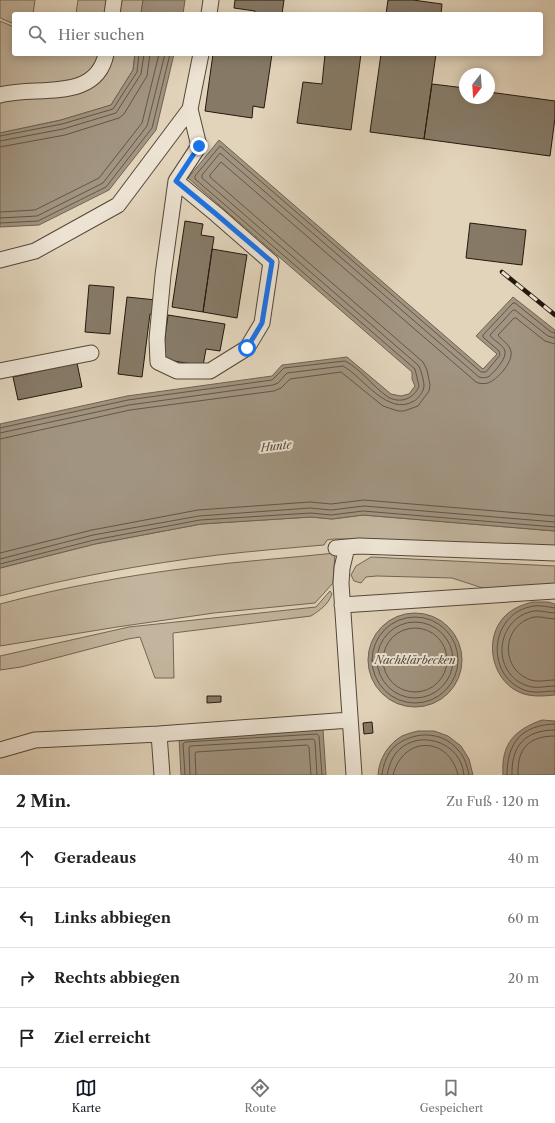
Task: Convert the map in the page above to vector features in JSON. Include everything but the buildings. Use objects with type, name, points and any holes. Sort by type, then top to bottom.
[{"type":"lane","points":[[112,12],[114,0]]},
{"type":"lane","points":[[0,95],[70,88],[87,83],[98,73],[105,56]]},
{"type":"lane","points":[[176,181],[272,262],[262,323],[247,348],[210,371],[177,371],[158,362],[157,339],[163,275],[176,181],[199,146],[190,109],[201,56]]},
{"type":"lane","points":[[0,260],[35,251],[118,205],[190,109]]},
{"type":"lane","points":[[0,371],[91,353]]},
{"type":"lane","points":[[354,775],[340,583],[342,568],[341,548],[359,546],[555,553]]},
{"type":"lane","points":[[342,605],[555,591]]},
{"type":"lane","points":[[0,750],[35,740],[159,734],[350,720]]},
{"type":"lane","points":[[159,734],[162,775]]},
{"type":"shaded area","points":[[0,0],[35,0],[33,12],[12,12],[12,23],[0,18]]},
{"type":"shaded area","points":[[78,0],[143,0],[141,12],[76,12]]},
{"type":"shaded area","points":[[0,21],[12,26],[12,56],[135,56],[133,70],[111,105],[61,120],[0,133]]},
{"type":"shaded area","points":[[363,515],[555,531],[555,547],[334,539],[327,540],[324,545],[218,555],[136,567],[81,577],[0,596],[0,568],[95,544],[201,524],[311,517],[332,519]]},
{"type":"shaded area","points":[[335,553],[333,583],[315,603],[214,613],[0,646],[0,604],[97,582],[147,574],[213,565]]},
{"type":"shaded area","points":[[371,557],[555,566],[555,587],[495,592],[452,578],[377,576],[366,577],[361,583],[354,581],[351,575],[356,566]]},
{"type":"shaded area","points":[[330,591],[332,594],[326,604],[311,616],[173,633],[174,678],[155,678],[140,637],[21,667],[0,670],[0,656],[129,627],[316,607]]},
{"type":"water","points":[[143,0],[185,0],[183,12],[141,12]]},
{"type":"water","points":[[135,56],[174,56],[156,130],[109,190],[39,225],[0,227],[0,133],[61,120],[111,105],[133,70]]},
{"type":"water","name":"Hunte","points":[[219,140],[483,369],[497,354],[476,336],[513,297],[555,330],[555,531],[363,515],[332,519],[311,517],[201,524],[95,544],[0,568],[0,424],[127,396],[272,376],[282,365],[347,357],[391,394],[401,396],[409,394],[415,386],[412,379],[412,372],[188,178]]},
{"type":"water","points":[[532,602],[548,602],[555,604],[555,695],[532,696],[513,689],[504,681],[494,660],[492,648],[494,636],[498,626],[505,616],[511,611]]},
{"type":"water","name":"Nachklärbecken","points":[[406,613],[424,613],[433,616],[449,626],[459,642],[462,651],[462,669],[459,678],[449,694],[433,704],[424,707],[406,707],[397,704],[381,694],[371,678],[368,669],[368,651],[371,642],[381,626],[397,616]]},
{"type":"water","points":[[542,720],[555,721],[555,775],[503,775],[504,755],[511,740],[524,728]]},
{"type":"water","points":[[323,729],[326,775],[181,775],[179,738]]},
{"type":"water","points":[[418,731],[434,731],[448,736],[461,746],[469,759],[473,775],[378,775],[382,758],[392,743],[402,736]]},
{"type":"railway","points":[[502,272],[555,315]]},
{"type":"route","points":[[199,146],[176,181],[272,262],[262,323],[247,348]]}]
